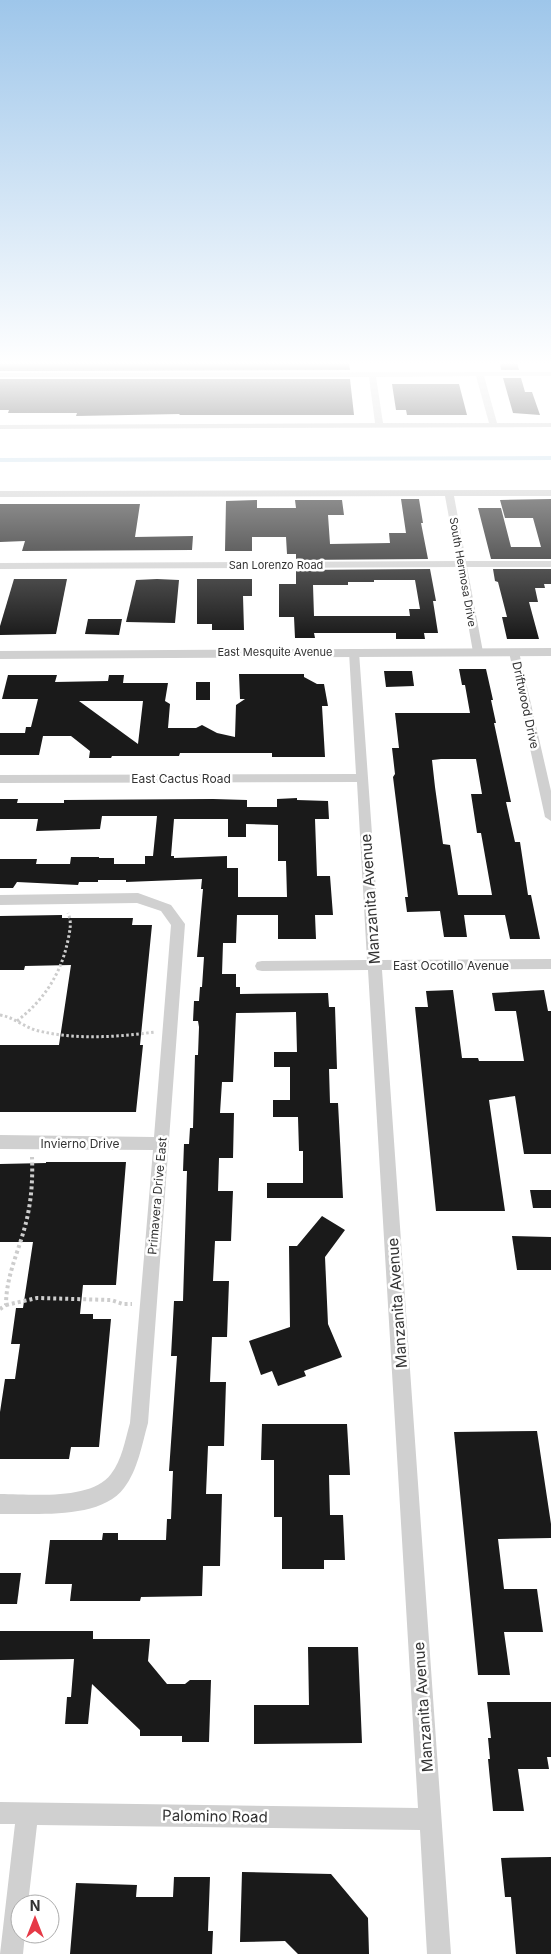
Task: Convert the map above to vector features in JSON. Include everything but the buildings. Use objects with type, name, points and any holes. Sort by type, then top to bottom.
[{"type":"street","name":"South Hermosa Drive","points":[[448,493],[478,652]]},
{"type":"street","points":[[0,494],[551,493]]},
{"type":"street","name":"San Lorenzo Road","points":[[0,566],[551,564]]},
{"type":"street","name":"Manzanita Avenue","points":[[354,652],[438,1954]]},
{"type":"street","name":"Driftwood Drive","points":[[514,652],[551,818]]},
{"type":"street","name":"East Mesquite Avenue","points":[[0,655],[551,652]]},
{"type":"street","name":"East Cactus Road","points":[[0,779],[362,778]]},
{"type":"street","name":"Primavera Drive East","points":[[0,1504],[78,1502],[99,1496],[116,1483],[128,1460],[139,1423],[178,924],[166,908],[138,898],[59,899]]},
{"type":"street","points":[[0,900],[59,899]]},
{"type":"street","name":"East Ocotillo Avenue","points":[[262,966],[551,964]]},
{"type":"street","name":"Invierno Drive","points":[[0,1142],[161,1144]]},
{"type":"street","name":"Palomino Road","points":[[0,1813],[430,1819]]},
{"type":"street","points":[[11,1954],[27,1813]]},
{"type":"path","points":[[17,1021],[41,999],[54,983],[63,965],[71,928],[70,916],[59,899]]},
{"type":"path","points":[[0,1015],[17,1021],[25,1028],[39,1032],[69,1035],[123,1035],[170,1030]]},
{"type":"path","points":[[6,1305],[8,1280],[24,1230],[34,1186],[31,1143]]},
{"type":"path","points":[[0,1309],[6,1305],[37,1298],[111,1300],[122,1304],[148,1303]]},
{"type":"waterway","points":[[0,460],[551,458]]}]
